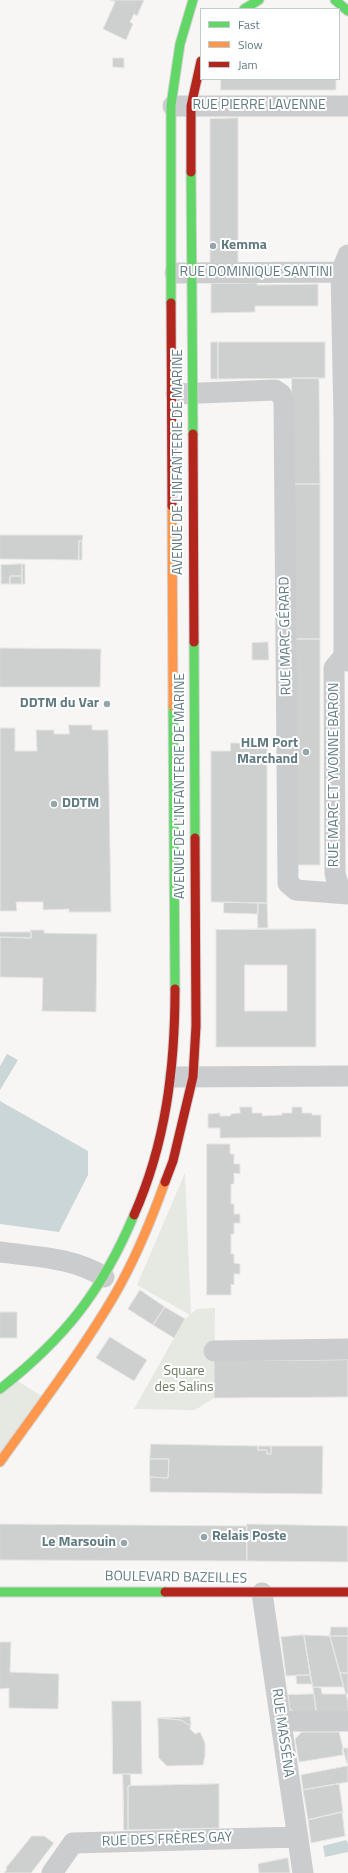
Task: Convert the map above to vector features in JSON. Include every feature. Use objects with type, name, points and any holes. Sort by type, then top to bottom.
[{"type":"main road","name":"AVENUE DE L'INFANTERIE DE MARINE","points":[[5,1381],[53,1344],[88,1303],[104,1277],[140,1201],[166,1113],[172,1077],[175,1018],[171,394],[172,273],[170,157],[171,106],[179,48],[185,21],[193,0]]},
{"type":"main road","points":[[246,8],[260,0]]},
{"type":"main road","points":[[335,0],[348,10]]},
{"type":"main road","name":"AVENUE DE L'INFANTERIE DE MARINE","points":[[0,1462],[84,1343],[114,1296],[135,1256],[158,1203],[173,1161],[193,1077],[196,1026],[191,106],[200,66]]},
{"type":"main road","name":"BOULEVARD BAZEILLES","points":[[1,1591],[262,1593],[348,1592]]},
{"type":"street","name":"RUE PIERRE LAVENNE","points":[[171,106],[348,106]]},
{"type":"street","name":"RUE DOMINIQUE SANTINI","points":[[172,273],[270,272],[344,263]]},
{"type":"street","name":"RUE MARC ET YVONNE BARON","points":[[344,263],[347,657],[334,668],[335,873],[336,881],[340,888],[348,894]]},
{"type":"street","name":"RUE MARC GÉRARD","points":[[193,393],[275,390],[281,394],[284,401],[288,883],[296,890],[348,894]]},
{"type":"street","points":[[171,394],[193,393]]},
{"type":"street","points":[[172,1077],[348,1076]]},
{"type":"street","points":[[0,1252],[66,1261],[93,1270],[104,1277]]},
{"type":"street","points":[[214,1351],[348,1349]]},
{"type":"street","name":"RUE MASSÉNA","points":[[262,1593],[303,1873]]},
{"type":"street","points":[[281,1721],[348,1721]]},
{"type":"street","name":"RUE DES FRÈRES GAY","points":[[52,1873],[73,1843],[298,1837]]},
{"type":"green space","name":"Square des Salins","points":[[185,1173],[191,1314],[197,1309],[215,1308],[214,1398],[195,1410],[134,1409],[185,1319],[190,1315],[137,1285]]},
{"type":"green space","points":[[14,1379],[45,1398],[0,1462],[0,1389]]},
{"type":"shaded area","points":[[7,1054],[18,1060],[0,1090],[0,1066]]},
{"type":"shaded area","points":[[0,1101],[88,1151],[88,1175],[59,1232],[0,1224]]},
{"type":"shaded area","points":[[346,1840],[348,1843],[348,1852],[325,1857],[323,1846]]},
{"type":"building","points":[[110,0],[144,0],[137,16],[134,14],[130,22],[133,24],[126,40],[103,29],[115,2]]},
{"type":"building","points":[[113,58],[124,58],[124,68],[113,67]]},
{"type":"building","points":[[221,80],[336,80],[336,90],[221,90]]},
{"type":"building","points":[[238,118],[238,263],[210,263],[210,119]]},
{"type":"building","points":[[257,283],[257,285],[318,284],[318,306],[255,306],[255,312],[211,313],[211,284]]},
{"type":"building","points":[[211,342],[218,342],[218,379],[211,379]]},
{"type":"building","points":[[218,342],[325,342],[325,378],[218,379]]},
{"type":"building","points":[[292,378],[319,378],[320,484],[292,484]]},
{"type":"building","points":[[292,484],[320,484],[320,639],[292,639]]},
{"type":"building","points":[[0,535],[83,535],[82,541],[79,541],[79,560],[0,559]]},
{"type":"building","points":[[79,541],[82,541],[82,560],[79,560]]},
{"type":"building","points":[[22,564],[22,576],[10,576],[10,584],[1,584],[1,565]]},
{"type":"building","points":[[22,564],[25,564],[25,584],[22,584]]},
{"type":"building","points":[[10,576],[22,576],[22,584],[10,584]]},
{"type":"building","name":"HLM Port Marchand","points":[[292,639],[320,639],[320,865],[292,865]]},
{"type":"building","points":[[268,642],[269,660],[252,660],[252,643]]},
{"type":"building","points":[[0,648],[101,649],[100,687],[0,687]]},
{"type":"building","name":"DDTM","points":[[69,725],[92,725],[92,730],[108,730],[111,912],[69,912],[69,909],[43,910],[43,902],[16,902],[17,911],[0,911],[0,728],[15,728],[15,751],[37,751],[36,730],[54,730],[54,734],[69,734]]},
{"type":"building","points":[[231,743],[267,743],[267,903],[211,902],[211,751],[230,751]]},
{"type":"building","points":[[224,902],[258,903],[258,914],[224,913]]},
{"type":"building","points":[[258,903],[267,903],[268,928],[258,928]]},
{"type":"building","points":[[316,929],[316,1047],[216,1047],[216,930]],"holes":[[[245,965],[287,965],[287,1011],[245,1011]]]},
{"type":"building","points":[[31,930],[44,930],[44,933],[97,934],[96,1012],[42,1011],[43,978],[0,977],[0,937],[31,938]]},
{"type":"building","points":[[0,932],[31,932],[31,938],[0,937]]},
{"type":"building","points":[[240,1107],[252,1107],[252,1113],[262,1113],[262,1116],[292,1113],[292,1107],[302,1107],[302,1113],[321,1115],[321,1137],[220,1138],[220,1128],[208,1128],[208,1114],[220,1113],[220,1116],[230,1116],[231,1114],[240,1113]]},
{"type":"building","points":[[207,1144],[230,1144],[230,1154],[234,1154],[234,1164],[240,1164],[240,1174],[234,1173],[234,1184],[231,1184],[231,1204],[234,1204],[234,1214],[240,1214],[240,1223],[234,1223],[234,1234],[231,1234],[231,1254],[234,1254],[234,1263],[240,1264],[240,1274],[234,1274],[234,1285],[231,1284],[231,1295],[207,1295]]},
{"type":"building","points":[[140,1290],[165,1307],[153,1325],[128,1309]]},
{"type":"building","points":[[165,1307],[185,1319],[174,1338],[153,1325]]},
{"type":"building","points":[[0,1312],[17,1312],[17,1338],[0,1338]]},
{"type":"building","points":[[110,1337],[147,1360],[134,1381],[96,1358]]},
{"type":"building","points":[[348,1360],[348,1397],[214,1398],[214,1361]]},
{"type":"building","points":[[151,1444],[258,1446],[258,1450],[267,1450],[267,1454],[271,1454],[271,1446],[323,1446],[322,1494],[150,1492],[150,1477],[168,1478],[169,1459],[150,1459]]},
{"type":"building","points":[[258,1446],[271,1446],[271,1454],[267,1454],[267,1450],[258,1450]]},
{"type":"building","points":[[150,1459],[169,1459],[168,1478],[150,1477]]},
{"type":"building","name":"Le Marsouin","points":[[0,1524],[247,1526],[247,1561],[0,1560]]},
{"type":"building","points":[[247,1524],[348,1526],[348,1562],[247,1561]]},
{"type":"building","points":[[331,1627],[348,1627],[348,1636],[330,1636]]},
{"type":"building","points":[[304,1635],[310,1675],[286,1676],[281,1637]]},
{"type":"building","points":[[304,1635],[330,1636],[344,1687],[313,1687]]},
{"type":"building","points":[[330,1636],[348,1636],[348,1673],[340,1673]]},
{"type":"building","points":[[0,1642],[11,1642],[10,1672],[59,1674],[58,1709],[9,1708],[9,1688],[0,1689]]},
{"type":"building","points":[[340,1673],[348,1673],[348,1694],[346,1694]]},
{"type":"building","points":[[296,1675],[310,1675],[312,1684],[297,1684]]},
{"type":"building","points":[[313,1687],[321,1688],[322,1694],[346,1694],[348,1701],[348,1715],[317,1715]]},
{"type":"building","points":[[314,1694],[317,1715],[297,1714],[290,1709],[288,1695]]},
{"type":"building","points":[[112,1701],[141,1701],[142,1774],[113,1774]]},
{"type":"building","points":[[190,1717],[191,1724],[189,1725],[181,1720],[158,1718]]},
{"type":"building","points":[[158,1718],[181,1720],[189,1725],[191,1724],[190,1729],[195,1734],[200,1732],[205,1743],[203,1765],[167,1766],[159,1758]]},
{"type":"building","points":[[302,1732],[339,1732],[343,1755],[299,1762],[295,1739]]},
{"type":"building","points":[[343,1748],[348,1748],[348,1763],[347,1763]]},
{"type":"building","points":[[348,1766],[348,1782],[303,1790],[301,1775]]},
{"type":"building","points":[[123,1774],[130,1774],[131,1786],[128,1786],[128,1830],[124,1830]]},
{"type":"building","points":[[219,1784],[219,1828],[128,1830],[128,1786]]},
{"type":"building","points":[[339,1784],[343,1812],[308,1820],[303,1790]]},
{"type":"building","points":[[342,1812],[345,1836],[311,1843],[308,1820]]},
{"type":"building","points":[[32,1836],[44,1836],[54,1843],[31,1873],[4,1873],[7,1869],[6,1868]]},
{"type":"building","points":[[288,1858],[290,1873],[259,1873],[258,1864]]},
{"type":"traffic: fast","points":[[171,303],[171,105],[180,44],[193,0]]},
{"type":"traffic: fast","points":[[246,8],[259,0]]},
{"type":"traffic: fast","points":[[335,0],[348,11]]},
{"type":"traffic: fast","points":[[191,172],[193,434]]},
{"type":"traffic: fast","points":[[194,642],[195,838]]},
{"type":"traffic: fast","points":[[173,706],[175,989]]},
{"type":"traffic: fast","points":[[0,1389],[23,1370],[63,1332],[95,1290],[109,1267],[134,1215]]},
{"type":"traffic: fast","points":[[0,1592],[165,1592]]},
{"type":"traffic: slow","points":[[172,506],[173,706]]},
{"type":"traffic: slow","points":[[0,1462],[73,1360],[114,1296],[142,1240],[165,1182]]},
{"type":"traffic: jam","points":[[191,172],[191,106],[200,66]]},
{"type":"traffic: jam","points":[[171,303],[172,506]]},
{"type":"traffic: jam","points":[[193,434],[194,642]]},
{"type":"traffic: jam","points":[[165,1182],[173,1161],[193,1077],[196,1026],[195,838]]},
{"type":"traffic: jam","points":[[134,1215],[145,1188],[161,1132],[173,1047],[175,989]]},
{"type":"traffic: jam","points":[[165,1592],[348,1592]]},
{"type":"place","name":"Kemma","points":[[213,246]]},
{"type":"place","name":"DDTM du Var","points":[[107,704]]},
{"type":"place","name":"HLM Port Marchand","points":[[306,752]]},
{"type":"place","name":"DDTM","points":[[54,804]]},
{"type":"place","name":"Relais Poste","points":[[204,1537]]},
{"type":"place","name":"Le Marsouin","points":[[124,1543]]}]
